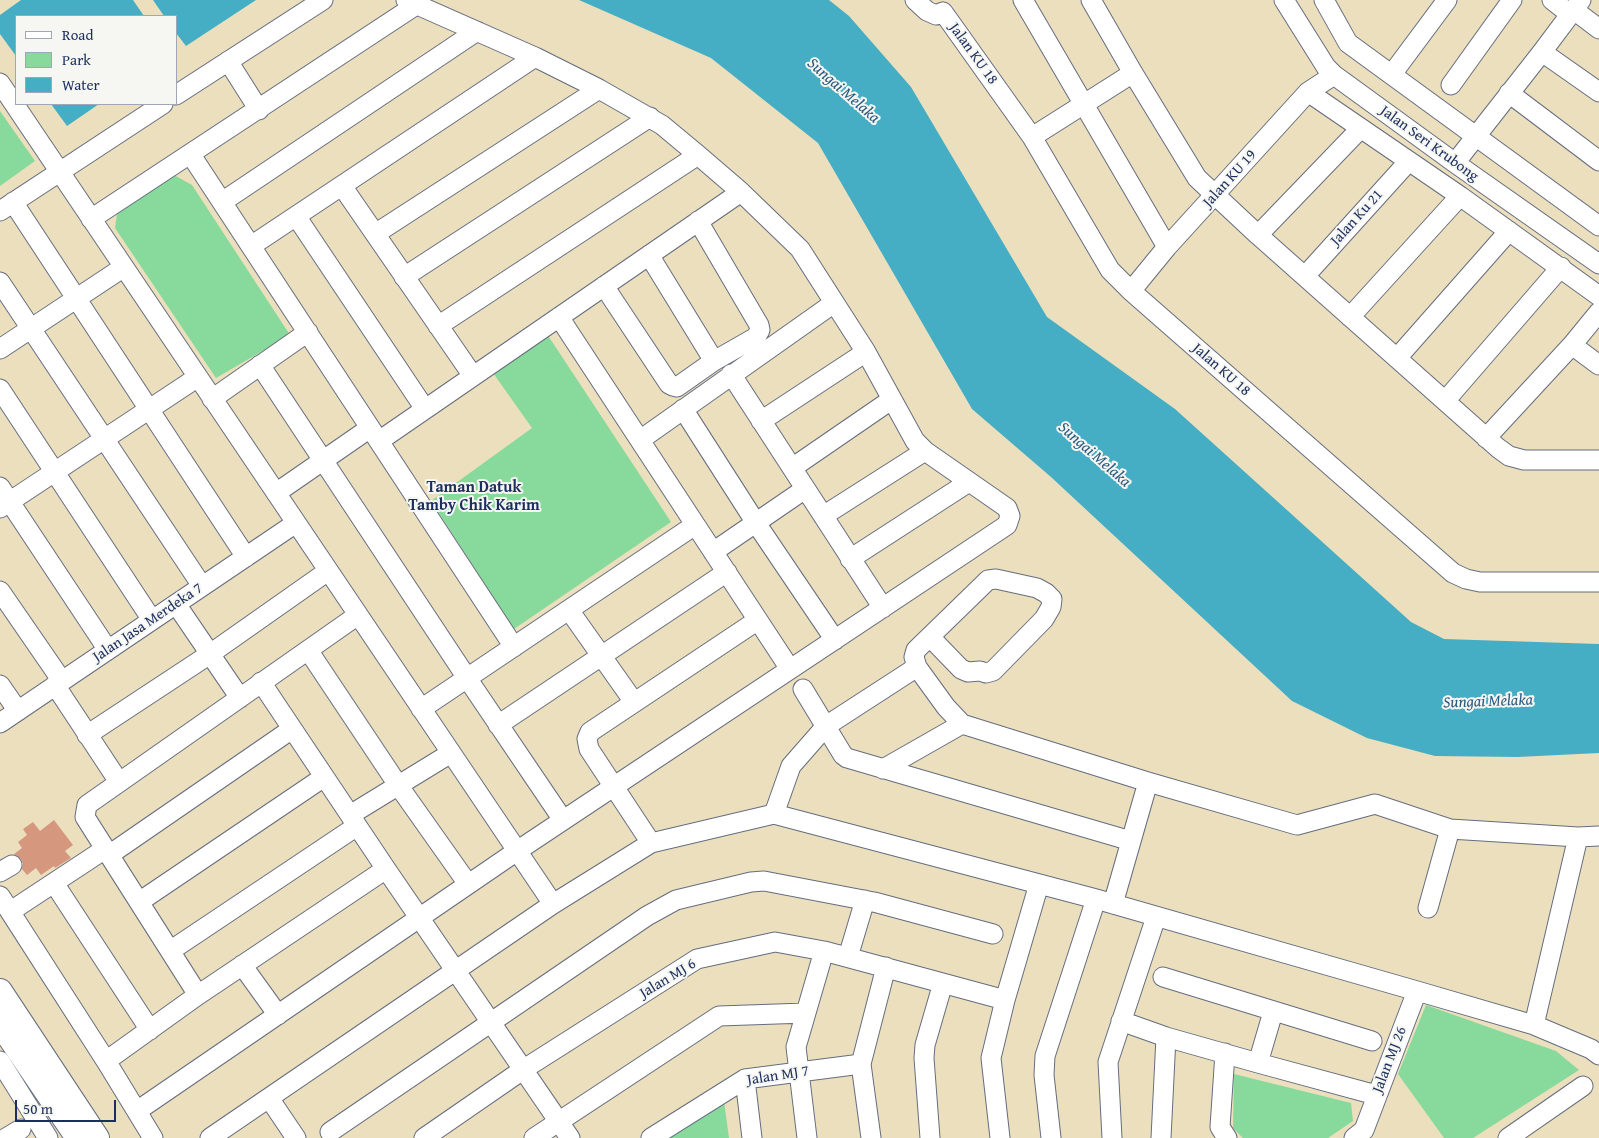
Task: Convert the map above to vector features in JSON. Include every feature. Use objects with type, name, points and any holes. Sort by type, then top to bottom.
[{"type":"main road","points":[[0,991],[97,1138]]},
{"type":"main road","points":[[0,1023],[78,1138]]},
{"type":"street","points":[[178,94],[323,0]]},
{"type":"street","points":[[915,0],[927,11],[936,15],[947,6]]},
{"type":"street","points":[[1023,0],[1167,248]]},
{"type":"street","points":[[1091,0],[1133,73],[1198,178],[1258,235],[1486,438],[1510,456],[1524,460],[1599,460]]},
{"type":"street","points":[[1324,0],[1348,43],[1599,226]]},
{"type":"street","points":[[1392,74],[1446,0]]},
{"type":"street","points":[[1451,85],[1512,0]]},
{"type":"street","points":[[1552,0],[1575,8],[1599,29]]},
{"type":"street","points":[[91,219],[259,110],[411,2],[535,57],[599,89],[650,117],[698,155],[741,192],[800,249],[866,352],[915,441],[1007,508],[1010,516],[1007,525],[613,786],[137,1111]]},
{"type":"street","name":"Jalan Seri Krubong","points":[[1288,2],[1326,67],[1334,76],[1599,264]]},
{"type":"street","name":"Jalan KU 18","points":[[947,6],[1032,137],[1110,270],[1131,291],[1453,573],[1466,579],[1480,582],[1599,582]]},
{"type":"street","points":[[1455,163],[1575,8]]},
{"type":"street","points":[[222,202],[477,31]]},
{"type":"street","points":[[1542,52],[1599,92]]},
{"type":"street","points":[[251,246],[535,57]]},
{"type":"street","points":[[228,61],[259,110]]},
{"type":"street","points":[[1032,137],[1133,73]]},
{"type":"street","name":"Jalan KU 19","points":[[1131,291],[1167,248],[1308,92],[1334,76]]},
{"type":"street","points":[[0,83],[553,904]]},
{"type":"street","points":[[375,234],[599,89]]},
{"type":"street","points":[[1308,92],[1409,160],[1599,296]]},
{"type":"street","points":[[1509,94],[1599,161]]},
{"type":"street","points":[[160,105],[7,207],[77,298],[246,557]]},
{"type":"street","points":[[404,277],[650,117]]},
{"type":"street","points":[[1258,235],[1361,128]]},
{"type":"street","points":[[190,155],[514,647]]},
{"type":"street","points":[[438,326],[698,155]]},
{"type":"street","name":"Jalan Ku 21","points":[[1305,276],[1409,160]]},
{"type":"street","points":[[342,186],[473,376]]},
{"type":"street","points":[[276,493],[323,460],[425,409],[741,192]]},
{"type":"street","points":[[1350,317],[1460,196]]},
{"type":"street","points":[[296,216],[425,409]]},
{"type":"street","points":[[604,286],[669,384],[677,387],[714,361],[756,337],[760,330],[758,325],[698,221]]},
{"type":"street","points":[[1397,358],[1509,231]]},
{"type":"street","points":[[649,255],[714,361]]},
{"type":"street","points":[[0,349],[124,267]]},
{"type":"street","points":[[1444,401],[1561,267]]},
{"type":"street","points":[[0,282],[202,586]]},
{"type":"street","points":[[640,440],[834,303]]},
{"type":"street","points":[[1486,438],[1572,345],[1599,312]]},
{"type":"street","points":[[559,317],[790,670]]},
{"type":"street","points":[[212,399],[308,332]]},
{"type":"street","points":[[1572,345],[1599,365]]},
{"type":"street","points":[[762,421],[866,352]]},
{"type":"street","points":[[260,365],[563,820]]},
{"type":"street","points":[[732,374],[883,608]]},
{"type":"street","points":[[108,650],[3,499],[54,472],[198,377]]},
{"type":"street","points":[[0,389],[152,620]]},
{"type":"street","points":[[792,468],[891,400]]},
{"type":"street","points":[[682,409],[835,640]]},
{"type":"street","points":[[823,516],[925,450]]},
{"type":"street","points":[[850,559],[970,482]]},
{"type":"street","points":[[713,552],[806,489]]},
{"type":"street","name":"Jalan Jasa Merdeka 7","points":[[0,723],[296,523]]},
{"type":"street","points":[[421,709],[695,525]]},
{"type":"street","points":[[88,735],[210,654],[328,571]]},
{"type":"street","points":[[498,725],[727,572]]},
{"type":"street","points":[[930,637],[961,669],[968,672],[980,671],[986,673],[993,671],[1044,619],[1051,607],[1052,599],[1037,588],[996,579],[988,580],[916,650],[914,657],[918,667],[946,707],[962,724],[1148,782],[1297,825],[1375,804],[1450,829],[1578,837],[1599,836]]},
{"type":"street","points":[[0,591],[119,782]]},
{"type":"street","points":[[176,604],[240,698]]},
{"type":"street","points":[[569,610],[634,702]]},
{"type":"street","points":[[198,995],[85,817],[86,805],[358,615]]},
{"type":"street","points":[[651,843],[589,749],[587,739],[590,732],[758,620]]},
{"type":"street","points":[[308,650],[398,785],[468,884]]},
{"type":"street","points":[[774,814],[791,766],[826,726],[918,667]]},
{"type":"street","points":[[261,682],[419,918],[570,1138]]},
{"type":"street","points":[[0,684],[18,711]]},
{"type":"street","points":[[802,689],[843,755],[852,760],[1131,841]]},
{"type":"street","points":[[883,770],[962,724]]},
{"type":"street","points":[[11,911],[107,852],[292,729]]},
{"type":"street","points":[[170,951],[354,821],[398,785],[451,753]]},
{"type":"street","points":[[139,902],[324,777]]},
{"type":"street","points":[[1051,1138],[1044,1076],[1046,1056],[1105,901],[1131,841],[1148,782]]},
{"type":"street","points":[[220,1135],[270,1098],[455,970],[553,904],[651,843],[774,814],[1105,901],[1417,991],[1534,1026],[1591,1049],[1599,1055]]},
{"type":"street","points":[[1428,908],[1450,829]]},
{"type":"street","points":[[1534,1026],[1578,837]]},
{"type":"street","points":[[106,1061],[198,995],[386,869]]},
{"type":"street","points":[[330,1132],[647,916],[676,900],[751,882],[764,881],[865,900],[993,934]]},
{"type":"street","points":[[54,883],[150,1030]]},
{"type":"street","points":[[1000,1138],[991,1058],[1005,1000],[1039,884]]},
{"type":"street","points":[[0,896],[153,1138]]},
{"type":"street","points":[[848,957],[865,900]]},
{"type":"street","points":[[1112,1138],[1108,1062],[1156,917]]},
{"type":"street","name":"Jalan MJ 6","points":[[424,1138],[524,1069],[697,960],[775,942],[824,951],[886,966],[1005,1000]]},
{"type":"street","points":[[807,1138],[796,1047],[824,951]]},
{"type":"street","points":[[242,965],[278,1015]]},
{"type":"street","points":[[871,1138],[861,1064],[886,966]]},
{"type":"street","points":[[1163,977],[1372,1041]]},
{"type":"street","points":[[930,1138],[924,1058],[925,1045],[943,983]]},
{"type":"street","name":"Jalan MJ 26","points":[[1359,1134],[1417,991]]},
{"type":"street","points":[[1258,1063],[1273,1012]]},
{"type":"street","points":[[534,1138],[719,1016],[806,1013]]},
{"type":"street","points":[[1120,1021],[1258,1063],[1376,1095]]},
{"type":"street","points":[[1160,1138],[1166,1036]]},
{"type":"street","points":[[1225,1053],[1220,1127],[1227,1138]]},
{"type":"street","name":"Jalan MJ 7","points":[[651,1138],[745,1079],[861,1064]]},
{"type":"street","points":[[2,1068],[48,1138]]},
{"type":"street","points":[[745,1079],[752,1138]]},
{"type":"street","points":[[1508,1138],[1583,1086]]},
{"type":"street","points":[[270,1098],[296,1138]]},
{"type":"green space","points":[[0,111],[35,161],[0,186]]},
{"type":"green space","points":[[174,175],[192,185],[290,335],[216,378],[115,228],[117,214]]},
{"type":"green space","points":[[547,334],[671,522],[514,629],[431,501],[532,428],[491,370]]},
{"type":"green space","points":[[1426,1005],[1556,1051],[1579,1070],[1473,1138],[1444,1138],[1398,1074]]},
{"type":"green space","points":[[1234,1074],[1351,1103],[1353,1121],[1328,1138],[1243,1138],[1233,1128]]},
{"type":"green space","points":[[724,1101],[729,1138],[667,1138]]},
{"type":"water","points":[[21,0],[133,0],[143,15],[15,15],[15,55],[0,34],[0,15]]},
{"type":"water","points":[[153,0],[256,0],[186,46],[178,36],[178,15],[163,15]]},
{"type":"water","name":"Sungai Melaka","points":[[579,0],[829,0],[849,16],[911,87],[1047,317],[1175,409],[1411,622],[1444,639],[1599,644],[1599,753],[1518,757],[1435,756],[1367,738],[1292,701],[1051,477],[972,409],[818,143],[711,58]]},
{"type":"water","points":[[52,105],[98,105],[67,126]]},
{"type":"building","points":[[54,820],[73,845],[65,851],[71,858],[41,875],[36,868],[27,875],[22,869],[21,859],[14,854],[22,848],[18,842],[27,835],[23,829],[33,822],[40,831]]},
{"type":"district","name":"Taman Datuk Tamby Chik Karim","points":[[474,497]]}]
